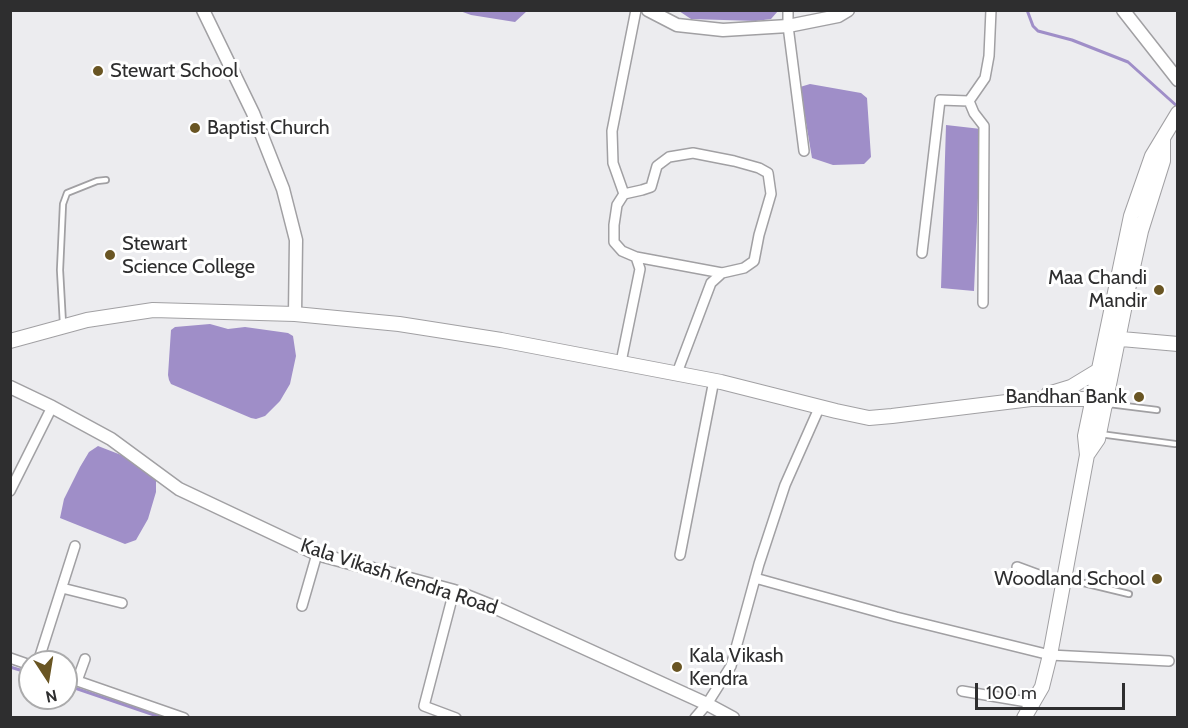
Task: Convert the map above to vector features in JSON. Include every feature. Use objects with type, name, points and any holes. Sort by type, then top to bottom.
[{"type":"main road","points":[[1024,717],[1042,687],[1050,656],[1087,454],[1085,436],[1100,401],[1131,216],[1152,156],[1177,113]]},
{"type":"main road","points":[[10,341],[87,320],[153,310],[295,314],[421,328],[501,340],[714,380],[869,418],[1031,399],[1100,401]]},
{"type":"main road","points":[[1112,338],[1178,344]]},
{"type":"main road","points":[[1087,454],[1098,439],[1099,370],[1112,338]]},
{"type":"main road","points":[[1031,399],[1071,387],[1099,370]]},
{"type":"street","points":[[203,10],[253,113],[283,189],[297,240],[295,314]]},
{"type":"street","points":[[624,194],[613,163],[612,131],[636,10]]},
{"type":"street","points":[[648,10],[677,25],[723,30],[788,26],[838,16],[848,10]]},
{"type":"street","points":[[788,10],[788,26],[804,151]]},
{"type":"street","points":[[969,101],[985,78],[989,56],[991,10]]},
{"type":"street","points":[[1123,10],[1178,80]]},
{"type":"street","points":[[922,253],[940,100],[969,101]]},
{"type":"street","points":[[969,101],[974,113],[984,126],[983,303]]},
{"type":"street","points":[[693,153],[734,161],[768,172],[771,194],[754,261],[744,268],[722,273],[636,257],[622,251],[614,242],[617,205],[624,194],[651,186],[657,166],[669,157],[693,153]]},
{"type":"street","points":[[621,362],[640,269],[636,257]]},
{"type":"street","points":[[677,373],[711,283],[722,273]]},
{"type":"street","points":[[680,555],[714,380]]},
{"type":"street","name":"Kala Vikash Kendra Road","points":[[10,387],[111,439],[179,489],[317,554],[454,591],[494,607],[733,717]]},
{"type":"street","points":[[695,717],[707,704],[731,666],[755,578],[785,485],[820,406]]},
{"type":"street","points":[[10,491],[52,407]]},
{"type":"street","points":[[42,650],[75,546]]},
{"type":"street","points":[[302,606],[317,554]]},
{"type":"street","points":[[1017,567],[1064,581]]},
{"type":"street","points":[[755,578],[1050,656],[1169,662]]},
{"type":"street","points":[[62,588],[122,603]]},
{"type":"street","points":[[454,591],[424,706],[456,717]]},
{"type":"street","points":[[78,678],[85,659]]},
{"type":"street","points":[[78,681],[184,717]]},
{"type":"street","points":[[962,691],[1033,703]]},
{"type":"lane","points":[[63,327],[60,270],[63,204],[67,193],[97,181],[106,180]]},
{"type":"lane","points":[[1100,401],[1157,410]]},
{"type":"lane","points":[[1099,434],[1175,444]]},
{"type":"lane","points":[[1064,581],[1128,594]]},
{"type":"shaded area","points":[[460,11],[527,11],[515,22]]},
{"type":"shaded area","points":[[679,11],[778,11],[771,19],[756,21],[691,19]]},
{"type":"shaded area","points":[[810,84],[861,93],[867,98],[871,157],[864,164],[833,165],[812,158],[800,87]]},
{"type":"shaded area","points":[[946,125],[981,129],[974,291],[941,288]]},
{"type":"shaded area","points":[[210,324],[228,329],[245,327],[288,333],[293,336],[296,356],[290,384],[280,401],[265,416],[251,418],[171,384],[168,375],[171,330],[175,327]]},
{"type":"shaded area","points":[[98,446],[147,465],[156,473],[156,492],[148,519],[136,540],[125,544],[60,518],[64,499],[80,467],[89,452]]},
{"type":"waterway","points":[[1027,10],[1033,26],[1038,31],[1072,40],[1128,62],[1178,107]]},
{"type":"waterway","points":[[10,667],[18,669]]},
{"type":"waterway","points":[[78,689],[163,718]]},
{"type":"place","name":"Stewart School","points":[[98,71]]},
{"type":"place","name":"Baptist Church","points":[[195,128]]},
{"type":"place","name":"Stewart Science College","points":[[110,255]]},
{"type":"place","name":"Maa Chandi Mandir","points":[[1159,290]]},
{"type":"place","name":"Bandhan Bank","points":[[1139,397]]},
{"type":"place","name":"Woodland School","points":[[1157,579]]},
{"type":"place","name":"Kala Vikash Kendra","points":[[677,667]]}]
